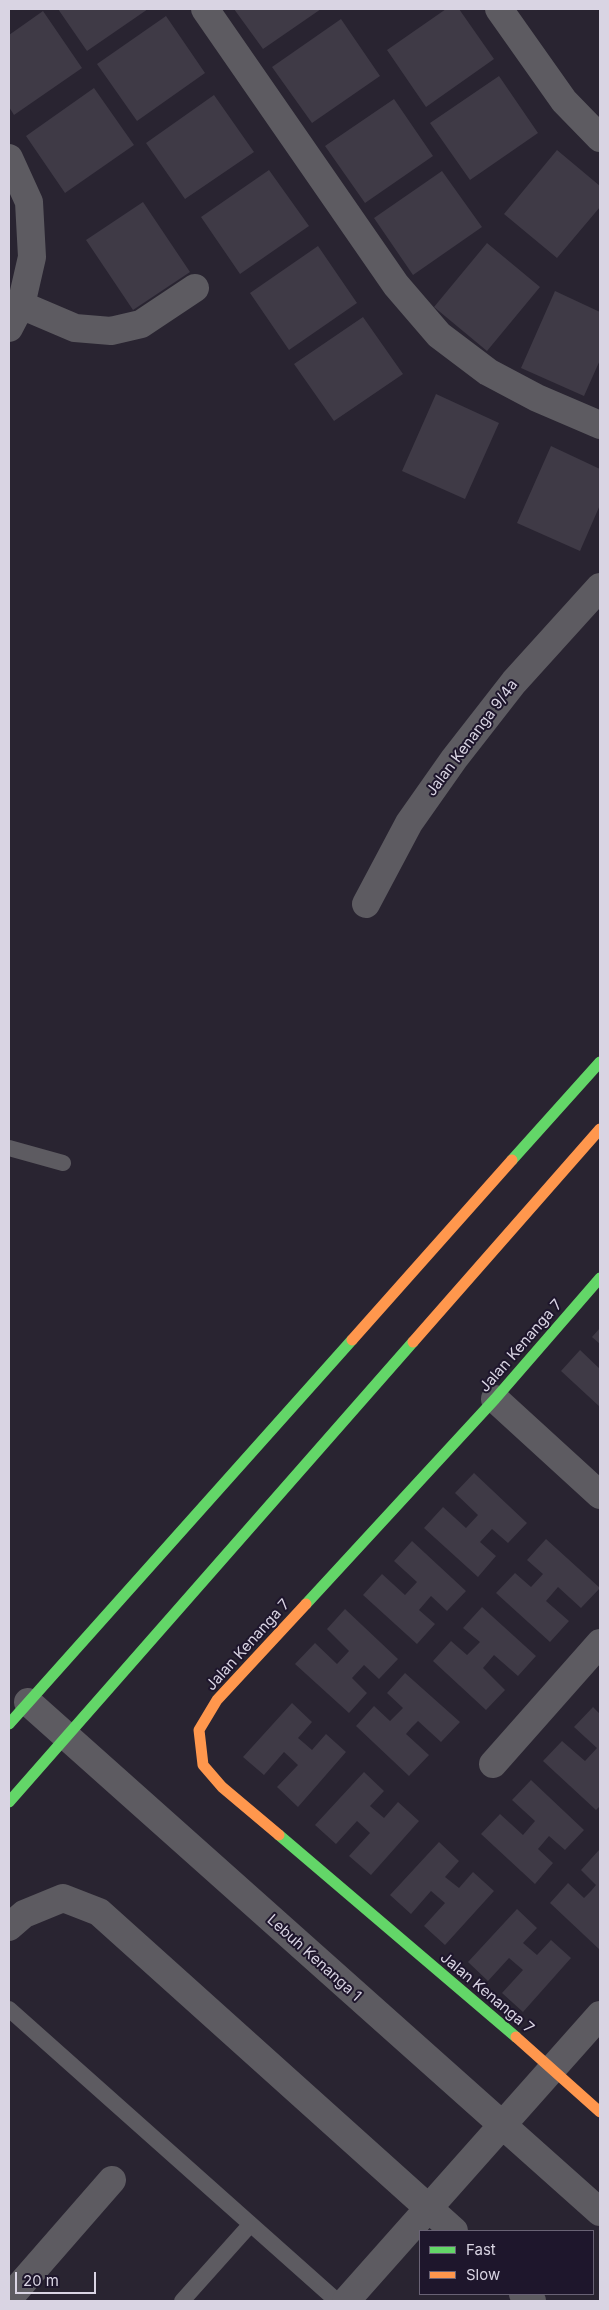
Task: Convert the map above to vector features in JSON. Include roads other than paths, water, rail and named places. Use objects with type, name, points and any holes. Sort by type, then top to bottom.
[{"type":"street","points":[[205,9],[396,285],[439,336],[488,372],[537,398],[600,425]]},
{"type":"street","points":[[499,9],[564,101],[600,138]]},
{"type":"street","points":[[9,158],[29,202],[32,257],[15,317],[75,328],[111,331],[141,324],[195,288]]},
{"type":"street","name":"Jalan Kenanga 9/4a","points":[[366,904],[409,823],[454,759],[514,682],[600,587]]},
{"type":"street","points":[[9,1724],[600,1062]]},
{"type":"street","points":[[9,1802],[600,1129]]},
{"type":"street","name":"Jalan Kenanga 7","points":[[600,1278],[495,1399],[217,1700],[200,1730],[203,1765],[222,1787],[552,2068],[600,2112]]},
{"type":"street","points":[[495,1399],[600,1494]]},
{"type":"street","points":[[493,1764],[600,1643]]},
{"type":"street","name":"Lebuh Kenanga 1","points":[[28,1702],[600,2212]]},
{"type":"street","points":[[9,1927],[24,1914],[63,1898],[99,1912],[453,2230]]},
{"type":"street","points":[[346,2301],[600,2015]]},
{"type":"street","points":[[11,2292],[112,2180]]},
{"type":"lane","points":[[9,1148],[63,1163]]},
{"type":"lane","points":[[9,2009],[337,2301]]},
{"type":"lane","points":[[182,2301],[250,2225]]}]
